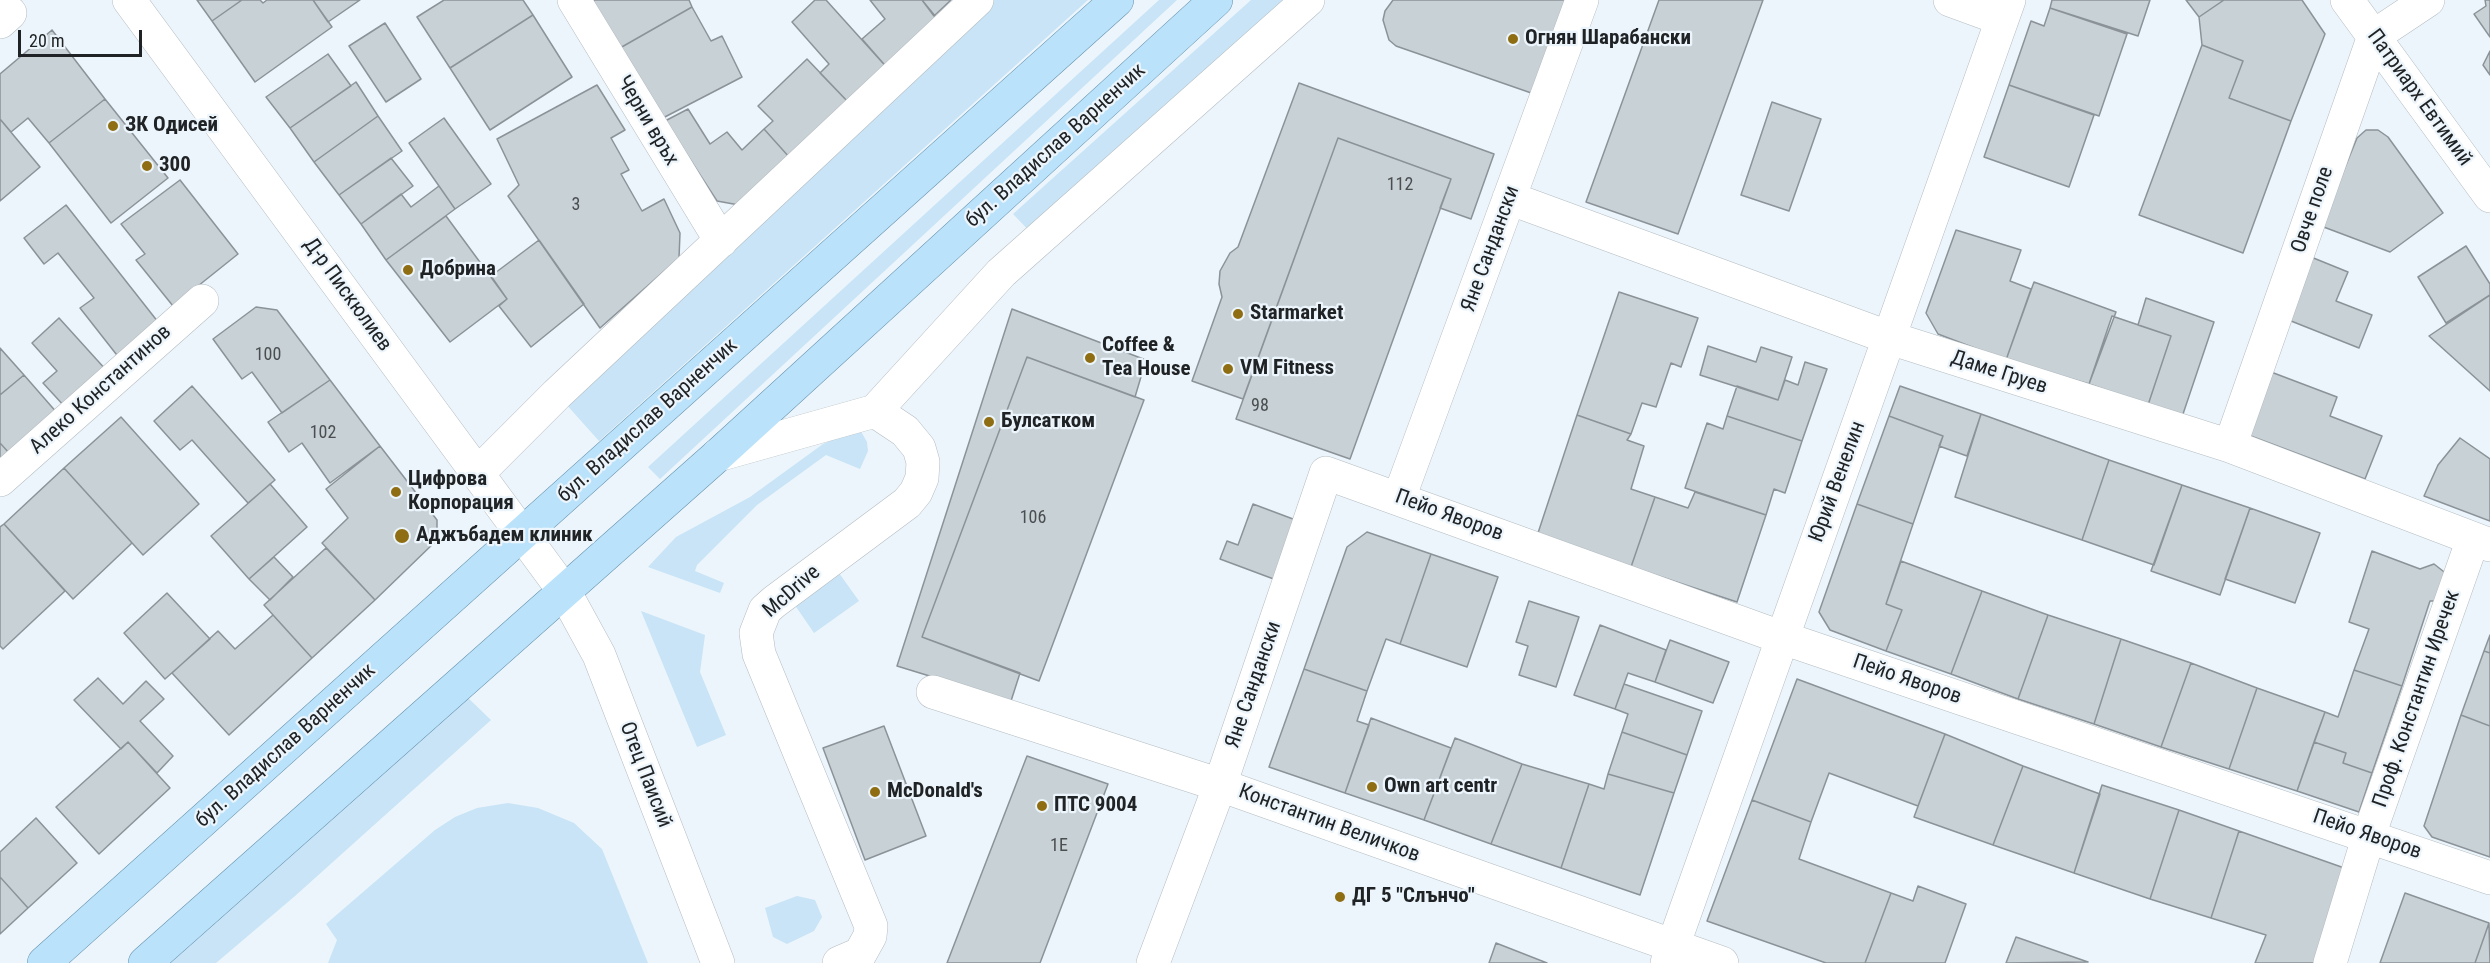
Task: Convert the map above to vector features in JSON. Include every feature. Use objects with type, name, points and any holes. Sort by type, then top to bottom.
[{"type":"main road","name":"бул. Владислав Варненчик","points":[[44,963],[1118,0]]},
{"type":"main road","name":"бул. Владислав Варненчик","points":[[145,963],[718,455],[1216,0]]},
{"type":"street","name":"Д-р Пискюлиев","points":[[129,0],[564,591]]},
{"type":"street","name":"Черни връх","points":[[574,0],[721,241]]},
{"type":"street","points":[[478,473],[557,394],[977,0]]},
{"type":"street","points":[[718,455],[875,411],[1001,273],[1308,0]]},
{"type":"street","name":"Яне Сандански","points":[[1399,498],[1582,0]]},
{"type":"street","points":[[1950,0],[2006,10]]},
{"type":"street","name":"Патриарх Евтимий","points":[[2347,0],[2490,196]]},
{"type":"street","points":[[2374,36],[2428,0]]},
{"type":"street","name":"Юрий Венелин","points":[[1670,955],[2006,10]]},
{"type":"street","name":"Овче поле","points":[[2230,446],[2374,36]]},
{"type":"street","name":"Даме Груев","points":[[1509,198],[1890,338],[2230,446],[2482,542]]},
{"type":"street","name":"Алеко Константинов","points":[[0,480],[202,301]]},
{"type":"street","name":"McDrive","points":[[839,963],[860,954],[870,936],[871,926],[759,654],[756,633],[765,610],[774,602],[907,503],[916,492],[922,478],[923,462],[919,448],[905,431],[875,411]]},
{"type":"street","name":"Яне Сандански","points":[[1154,963],[1220,785],[1326,473]]},
{"type":"street","name":"Пейо Яворов","points":[[1326,473],[1783,638],[2369,835],[2490,878]]},
{"type":"street","name":"Проф. Константин Иречек","points":[[2330,963],[2369,835],[2482,542]]},
{"type":"street","name":"Отец Паисий","points":[[564,591],[599,655],[715,956]]},
{"type":"street","name":"Константин Величков","points":[[933,692],[1220,785],[1670,955],[1722,963]]},
{"type":"street","points":[[715,956],[744,963]]},
{"type":"shaded area","points":[[977,0],[1088,0],[599,441],[557,394]]},
{"type":"shaded area","points":[[1159,0],[1177,0],[660,479],[648,467]]},
{"type":"shaded area","points":[[1251,0],[1308,0],[1038,240],[1013,214]]},
{"type":"shaded area","points":[[859,428],[867,442],[868,451],[860,469],[826,455],[757,505],[697,565],[695,571],[724,583],[720,593],[648,567],[676,537],[750,497],[823,444]]},
{"type":"shaded area","points":[[834,566],[859,601],[814,633],[790,598]]},
{"type":"shaded area","points":[[641,611],[705,635],[700,672],[726,735],[697,747]]},
{"type":"shaded area","points":[[465,695],[491,720],[295,896],[216,963],[161,963]]},
{"type":"shaded area","points":[[508,803],[538,808],[574,823],[602,849],[648,963],[328,963],[337,940],[326,924],[435,830],[455,817],[477,808]]},
{"type":"shaded area","points":[[797,896],[815,900],[822,917],[814,931],[787,944],[773,937],[765,908]]},
{"type":"building","points":[[197,0],[242,0],[212,21]]},
{"type":"building","points":[[242,0],[260,0],[263,3],[267,0],[313,0],[332,27],[255,82],[212,21]]},
{"type":"building","points":[[313,0],[360,0],[328,22]]},
{"type":"building","points":[[444,0],[523,0],[533,15],[450,68],[417,17]]},
{"type":"building","points":[[595,0],[689,0],[692,7],[620,48],[591,2]]},
{"type":"building","points":[[815,0],[826,0],[890,71],[850,104],[820,73],[829,64],[792,22]]},
{"type":"building","points":[[870,0],[922,0],[940,22],[890,71],[862,39],[885,19]]},
{"type":"building","points":[[922,0],[951,0],[934,16]]},
{"type":"building","points":[[1393,0],[1568,0],[1537,95],[1396,46],[1389,40],[1383,20],[1385,11]]},
{"type":"building","points":[[1659,0],[1763,0],[1678,234],[1586,202]]},
{"type":"building","points":[[2052,0],[2150,0],[2138,36],[2050,8]]},
{"type":"building","points":[[2186,0],[2224,0],[2199,17]]},
{"type":"building","points":[[2224,0],[2302,0],[2325,34],[2291,121],[2229,98],[2243,61],[2202,45],[2199,17]]},
{"type":"building","points":[[2485,0],[2490,0],[2490,37],[2474,14],[2486,6]]},
{"type":"building","points":[[692,7],[711,41],[722,36],[742,77],[659,120],[620,48]]},
{"type":"building","points":[[2050,8],[2127,34],[2099,116],[2009,85],[2031,21],[2044,26]]},
{"type":"building","points":[[533,15],[572,77],[490,130],[450,68]]},
{"type":"building","points":[[385,23],[421,79],[386,102],[349,46]]},
{"type":"building","points":[[52,30],[105,99],[49,143],[28,118],[11,132],[0,119],[0,74]]},
{"type":"building","points":[[2202,45],[2243,61],[2229,98],[2291,121],[2243,253],[2139,215]]},
{"type":"building","points":[[2490,51],[2490,75],[2483,65]]},
{"type":"building","points":[[328,54],[351,86],[290,128],[266,97]]},
{"type":"building","points":[[807,59],[850,104],[790,158],[764,129],[773,121],[758,106]]},
{"type":"building","points":[[356,82],[378,116],[314,162],[290,128]]},
{"type":"building","points":[[1299,83],[1494,154],[1471,219],[1440,208],[1451,179],[1338,138],[1243,399],[1192,381],[1222,297],[1219,284],[1220,271],[1230,253],[1238,247]]},
{"type":"building","points":[[597,85],[625,130],[611,138],[629,170],[621,174],[642,211],[664,199],[680,233],[679,258],[600,328],[508,196],[519,185],[497,139]]},
{"type":"building","points":[[2009,85],[2094,115],[2069,187],[1984,157]]},
{"type":"building","points":[[105,99],[168,178],[111,223],[49,143]]},
{"type":"building","points":[[1772,102],[1821,119],[1789,211],[1741,195]]},
{"type":"building","points":[[688,109],[710,144],[727,132],[742,150],[764,129],[790,158],[739,205],[717,201],[665,121]]},
{"type":"building","points":[[378,116],[402,151],[339,195],[314,162]]},
{"type":"building","points":[[444,118],[491,184],[455,209],[409,143]]},
{"type":"building","points":[[0,119],[40,167],[0,201]]},
{"type":"building","points":[[2366,130],[2378,130],[2388,137],[2443,213],[2390,252],[2321,226],[2357,138]]},
{"type":"building","points":[[1338,138],[1451,179],[1350,459],[1236,419]]},
{"type":"building","points":[[391,158],[413,186],[361,224],[339,195]]},
{"type":"building","points":[[180,180],[238,254],[173,306],[136,260],[145,254],[121,224]]},
{"type":"building","points":[[439,186],[455,209],[386,260],[361,224],[401,194],[411,207]]},
{"type":"building","points":[[66,205],[162,327],[120,359],[80,308],[94,298],[58,253],[44,264],[24,238]]},
{"type":"building","points":[[446,216],[507,299],[450,342],[386,260]]},
{"type":"building","points":[[1956,230],[2021,250],[2010,281],[2031,289],[2006,360],[1938,334],[1926,313]]},
{"type":"building","points":[[539,240],[584,304],[531,347],[499,306],[507,299],[491,276]]},
{"type":"building","points":[[2466,246],[2490,284],[2490,295],[2446,323],[2418,277]]},
{"type":"building","points":[[2311,257],[2348,272],[2336,301],[2372,315],[2359,348],[2286,319]]},
{"type":"building","points":[[2034,282],[2116,312],[2089,384],[2006,360]]},
{"type":"building","points":[[1619,292],[1698,318],[1681,367],[1671,363],[1656,407],[1642,403],[1631,434],[1577,415]]},
{"type":"building","points":[[2490,295],[2490,391],[2429,336]]},
{"type":"building","points":[[2146,298],[2214,322],[2182,417],[2148,405],[2171,336],[2138,325]]},
{"type":"building","points":[[256,307],[277,310],[330,380],[282,413],[252,372],[242,379],[213,339]]},
{"type":"building","points":[[1012,309],[1146,360],[1135,397],[1027,357],[922,637],[1020,673],[1011,701],[897,666]]},
{"type":"building","points":[[2112,316],[2171,336],[2148,405],[2089,384]]},
{"type":"building","points":[[59,318],[107,371],[66,408],[43,383],[57,371],[32,343]]},
{"type":"building","points":[[1708,346],[1756,362],[1761,347],[1792,357],[1778,400],[1700,375]]},
{"type":"building","points":[[0,348],[24,375],[0,395]]},
{"type":"building","points":[[1027,357],[1144,400],[1039,681],[922,637]]},
{"type":"building","points":[[1805,362],[1827,369],[1802,441],[1727,416],[1737,386],[1778,400],[1785,380],[1798,385]]},
{"type":"building","points":[[2271,372],[2337,397],[2330,416],[2382,436],[2365,479],[2248,435]]},
{"type":"building","points":[[24,375],[58,414],[10,454],[0,443],[0,395]]},
{"type":"building","points":[[330,380],[380,446],[330,483],[302,443],[289,452],[268,422]]},
{"type":"building","points":[[192,386],[275,480],[248,503],[192,440],[180,450],[154,421]]},
{"type":"building","points":[[1900,386],[1981,414],[1967,456],[1939,446],[1943,436],[1889,416]]},
{"type":"building","points":[[1981,414],[2109,460],[2082,540],[1955,497]]},
{"type":"building","points":[[1577,415],[1631,434],[1627,440],[1644,446],[1631,489],[1655,497],[1631,567],[1537,536]]},
{"type":"building","points":[[1727,416],[1802,441],[1785,493],[1774,489],[1766,515],[1685,488],[1707,423],[1723,429]]},
{"type":"building","points":[[1889,416],[1943,436],[1913,524],[1857,504]]},
{"type":"building","points":[[121,417],[199,504],[143,555],[64,468]]},
{"type":"building","points":[[2460,438],[2490,459],[2490,521],[2424,496],[2438,465]]},
{"type":"building","points":[[0,443],[10,454],[0,463]]},
{"type":"building","points":[[380,446],[437,520],[437,540],[375,600],[322,543],[348,518],[326,489]]},
{"type":"building","points":[[2109,460],[2182,485],[2154,565],[2082,540]]},
{"type":"building","points":[[64,468],[132,543],[73,599],[4,524]]},
{"type":"building","points":[[270,484],[307,527],[249,579],[211,536]]},
{"type":"building","points":[[2182,485],[2250,508],[2220,595],[2151,571]]},
{"type":"building","points":[[1695,492],[1766,515],[1737,602],[1631,567],[1655,497],[1688,508]]},
{"type":"building","points":[[1253,504],[1301,522],[1279,581],[1220,559],[1227,541],[1238,545]]},
{"type":"building","points":[[1857,504],[1913,524],[1886,604],[1902,610],[1886,651],[1830,630],[1819,612]]},
{"type":"building","points":[[2250,508],[2320,533],[2295,603],[2225,579]]},
{"type":"building","points":[[4,524],[65,591],[3,649],[0,646],[0,527]]},
{"type":"building","points":[[1367,532],[1431,554],[1400,644],[1386,639],[1367,691],[1304,669],[1347,547]]},
{"type":"building","points":[[326,548],[375,600],[312,658],[264,605]]},
{"type":"building","points":[[2372,551],[2420,569],[2434,564],[2448,575],[2435,601],[2430,601],[2402,686],[2354,670],[2369,629],[2349,622]]},
{"type":"building","points":[[1431,554],[1498,577],[1467,667],[1400,644]]},
{"type":"building","points":[[274,557],[293,577],[270,600],[249,579]]},
{"type":"building","points":[[1901,561],[1982,591],[1951,674],[1886,651],[1902,610],[1886,604]]},
{"type":"building","points":[[1982,591],[2048,615],[2018,699],[1951,674]]},
{"type":"building","points":[[167,593],[210,639],[165,679],[124,633]]},
{"type":"building","points":[[1529,601],[1579,617],[1556,687],[1519,675],[1528,646],[1516,642]]},
{"type":"building","points":[[273,615],[312,658],[229,735],[172,673],[218,631],[235,649]]},
{"type":"building","points":[[2048,615],[2121,639],[2094,724],[2018,699]]},
{"type":"building","points":[[1600,625],[1666,650],[1655,682],[1628,673],[1615,709],[1574,695]]},
{"type":"building","points":[[2490,635],[2490,653],[2484,651]]},
{"type":"building","points":[[2121,639],[2191,663],[2161,747],[2094,724]]},
{"type":"building","points":[[1670,640],[1729,662],[1713,703],[1655,682]]},
{"type":"building","points":[[2484,651],[2490,653],[2490,726],[2461,715]]},
{"type":"building","points":[[2191,663],[2257,688],[2229,769],[2161,747]]},
{"type":"building","points":[[1304,669],[1367,691],[1357,721],[1369,725],[1345,793],[1269,767]]},
{"type":"building","points":[[2354,670],[2402,686],[2372,773],[2343,763],[2346,753],[2314,742],[2325,712],[2338,717]]},
{"type":"building","points":[[98,678],[123,704],[146,681],[164,699],[140,721],[173,756],[157,773],[128,742],[121,749],[74,700]]},
{"type":"building","points":[[1797,679],[1945,734],[1918,806],[1829,773],[1811,822],[1752,800]]},
{"type":"building","points":[[1624,684],[1702,711],[1687,755],[1622,732],[1628,714],[1615,709]]},
{"type":"building","points":[[2257,688],[2325,712],[2297,791],[2229,769]]},
{"type":"building","points":[[2461,715],[2490,726],[2490,857],[2432,837],[2424,826]]},
{"type":"building","points":[[1371,718],[1451,748],[1424,820],[1345,793]]},
{"type":"building","name":"McDonald's","points":[[884,726],[926,836],[865,860],[823,748]]},
{"type":"building","points":[[1622,732],[1687,755],[1674,793],[1608,774]]},
{"type":"building","points":[[1945,734],[2023,766],[1993,845],[1914,817]]},
{"type":"building","points":[[1455,738],[1522,764],[1491,844],[1424,820]]},
{"type":"building","points":[[128,742],[170,788],[99,854],[56,807]]},
{"type":"building","points":[[2314,742],[2346,753],[2343,763],[2372,773],[2359,812],[2297,791]]},
{"type":"building","points":[[1027,756],[1108,784],[1040,963],[947,963]]},
{"type":"building","points":[[1522,764],[1589,784],[1561,868],[1491,844]]},
{"type":"building","points":[[2023,766],[2100,794],[2074,873],[1993,845]]},
{"type":"building","points":[[1608,774],[1674,793],[1640,895],[1561,868],[1589,784],[1604,789]]},
{"type":"building","points":[[2102,785],[2179,810],[2150,899],[2074,873]]},
{"type":"building","points":[[1752,800],[1811,822],[1799,859],[1891,893],[1865,963],[1826,963],[1707,921]]},
{"type":"building","points":[[2179,810],[2239,831],[2211,918],[2150,899]]},
{"type":"building","points":[[36,818],[77,863],[28,908],[0,877],[0,852]]},
{"type":"building","points":[[2239,831],[2350,870],[2317,963],[2255,963],[2266,935],[2211,918]]},
{"type":"building","points":[[0,877],[28,908],[0,934]]},
{"type":"building","points":[[1918,886],[1966,904],[1945,963],[1865,963],[1891,893],[1913,901]]},
{"type":"building","points":[[2405,893],[2489,923],[2475,963],[2380,963]]},
{"type":"building","points":[[2489,923],[2490,963],[2475,963]]},
{"type":"building","points":[[2016,937],[2088,962],[2006,963]]},
{"type":"building","points":[[1496,943],[1547,963],[1489,963]]},
{"type":"place","name":"Огнян Шарабански","points":[[1513,39]]},
{"type":"place","name":"ЗК Одисей","points":[[113,126]]},
{"type":"place","name":"300","points":[[147,166]]},
{"type":"place","name":"Добрина","points":[[408,270]]},
{"type":"place","name":"Starmarket","points":[[1238,314]]},
{"type":"place","name":"Coffee & Tea House","points":[[1090,358]]},
{"type":"place","name":"VM Fitness","points":[[1228,369]]},
{"type":"place","name":"Булсатком","points":[[989,422]]},
{"type":"place","name":"Цифрова Корпорация","points":[[396,492]]},
{"type":"place","name":"Аджъбадем клиник","points":[[402,536]]},
{"type":"place","name":"Own art centr","points":[[1372,787]]},
{"type":"place","name":"McDonald's","points":[[875,792]]},
{"type":"place","name":"ПТС 9004","points":[[1042,806]]},
{"type":"place","name":"ДГ 5 \"Слънчо\"","points":[[1340,897]]}]
